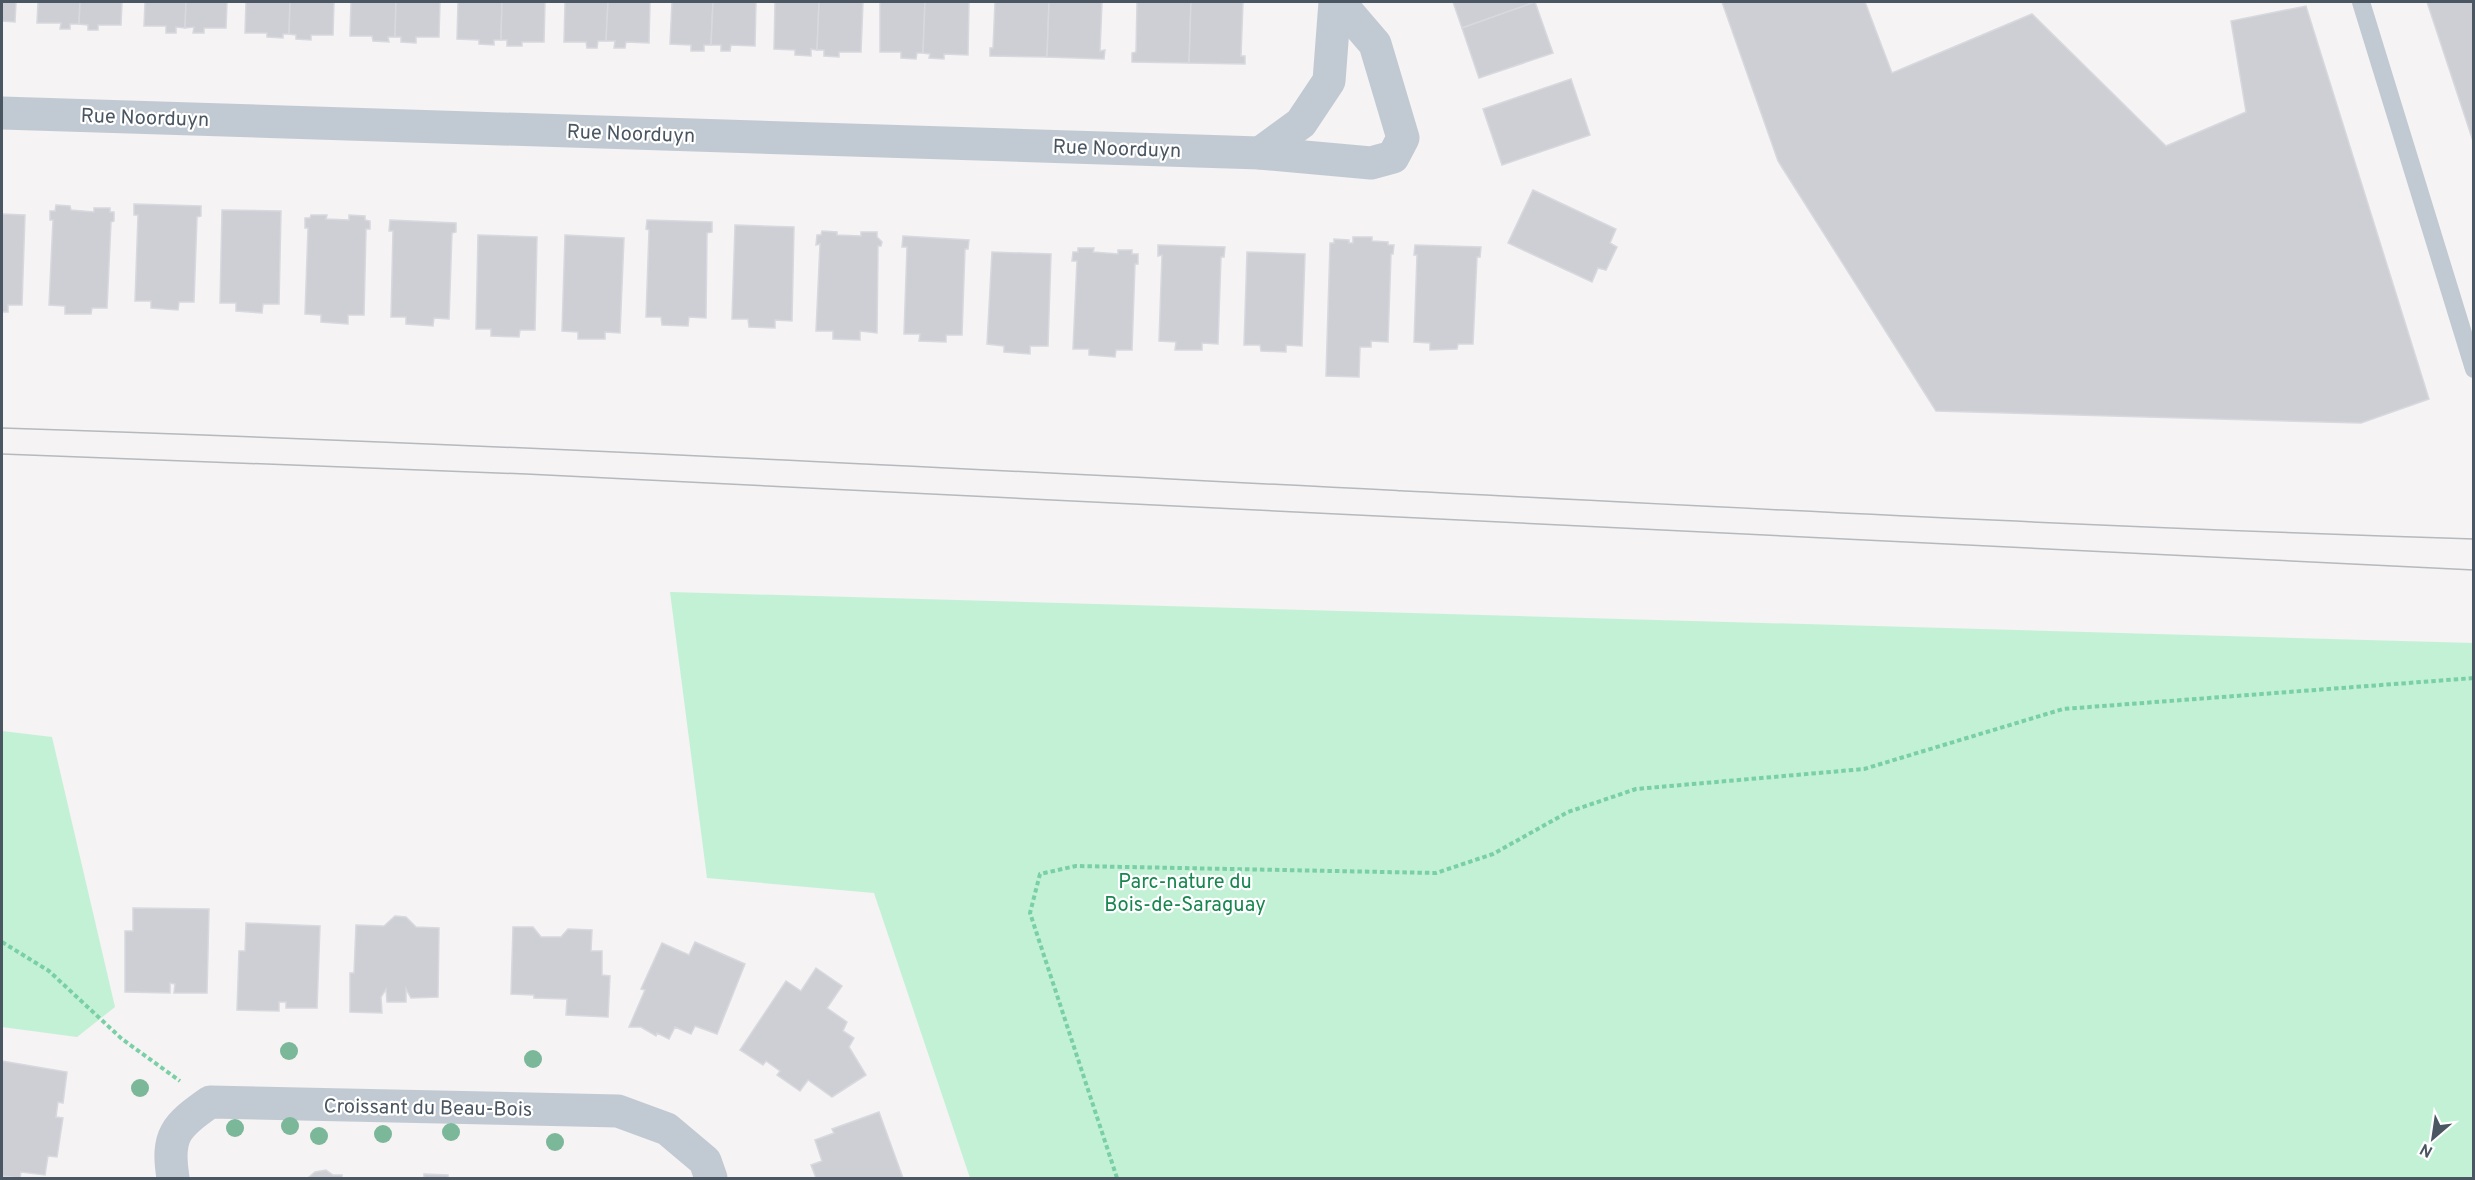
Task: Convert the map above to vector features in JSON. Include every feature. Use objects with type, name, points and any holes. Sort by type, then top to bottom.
[{"type":"street","name":"Rue Noorduyn","points":[[1260,153],[1301,123],[1329,81],[1337,2]]},
{"type":"street","name":"Rue Noorduyn","points":[[2,113],[1260,153],[1371,163],[1393,158],[1403,138],[1375,44],[1337,2]]},
{"type":"street","points":[[173,1178],[169,1150],[182,1122],[210,1102]]},
{"type":"street","name":"Croissant du Beau-Bois","points":[[210,1102],[618,1111],[668,1129],[705,1161],[711,1179]]},
{"type":"lane","points":[[2361,2],[2474,369]]},
{"type":"path","points":[[1117,1179],[1030,913],[1040,874],[1076,866],[1436,873],[1493,854],[1569,812],[1636,789],[1864,769],[2063,709],[2474,678]]},
{"type":"path","points":[[2,942],[49,971],[122,1039],[210,1102]]},
{"type":"green space","name":"Parc-nature du Bois-de-Saraguay","points":[[670,592],[2473,643],[2473,1178],[970,1178],[874,893],[707,878]]},
{"type":"green space","points":[[2,731],[52,737],[115,1007],[77,1037],[2,1027]]},
{"type":"building","points":[[2,2],[16,2],[15,22],[2,21]]},
{"type":"building","points":[[38,2],[80,2],[79,24],[70,24],[70,29],[60,29],[61,23],[37,23]]},
{"type":"building","points":[[80,2],[122,2],[121,25],[98,25],[98,30],[88,30],[88,25],[79,24]]},
{"type":"building","points":[[145,2],[186,2],[185,28],[176,27],[176,33],[166,33],[166,26],[144,26]]},
{"type":"building","points":[[186,2],[227,2],[226,28],[204,28],[204,33],[193,33],[194,27],[185,28]]},
{"type":"building","points":[[246,2],[290,2],[289,34],[283,34],[283,38],[267,37],[267,33],[245,33]]},
{"type":"building","points":[[290,2],[334,2],[333,35],[311,35],[311,40],[296,39],[296,35],[289,34]]},
{"type":"building","points":[[351,2],[396,2],[395,37],[388,37],[389,42],[373,41],[372,36],[350,36]]},
{"type":"building","points":[[396,2],[440,2],[439,37],[416,37],[416,43],[401,42],[401,37],[395,37]]},
{"type":"building","points":[[458,2],[502,2],[501,40],[494,40],[494,45],[479,44],[479,40],[457,39]]},
{"type":"building","points":[[502,2],[545,2],[544,42],[522,42],[522,46],[507,46],[507,40],[501,40]]},
{"type":"building","points":[[565,2],[608,2],[606,41],[598,41],[597,48],[587,48],[586,42],[564,42]]},
{"type":"building","points":[[608,2],[650,2],[649,43],[626,42],[625,48],[614,48],[615,41],[606,41]]},
{"type":"building","points":[[672,2],[713,2],[711,45],[704,45],[704,51],[691,51],[691,45],[670,44]]},
{"type":"building","points":[[713,2],[756,2],[755,46],[731,45],[730,51],[721,51],[721,45],[711,45]]},
{"type":"building","points":[[775,2],[819,2],[817,50],[811,49],[811,56],[795,55],[795,50],[774,49]]},
{"type":"building","points":[[819,2],[863,2],[861,52],[839,52],[839,57],[824,56],[824,50],[817,50]]},
{"type":"building","points":[[880,2],[925,2],[923,53],[917,53],[916,59],[901,58],[901,52],[880,52]]},
{"type":"building","points":[[925,2],[969,2],[968,55],[944,54],[944,59],[929,58],[930,54],[923,53]]},
{"type":"building","points":[[995,2],[1049,2],[1047,57],[990,56],[990,48],[993,48]]},
{"type":"building","points":[[1049,2],[1102,2],[1100,51],[1105,50],[1104,59],[1047,57]]},
{"type":"building","points":[[1137,2],[1191,2],[1189,63],[1132,62],[1132,53],[1136,52]]},
{"type":"building","points":[[1191,2],[1243,2],[1241,56],[1245,56],[1245,64],[1189,63]]},
{"type":"building","points":[[1453,2],[1535,2],[1462,28]]},
{"type":"building","points":[[1535,2],[1553,53],[1479,78],[1462,28]]},
{"type":"building","points":[[1722,2],[1865,2],[1892,73],[2032,14],[2166,146],[2246,112],[2231,21],[2306,6],[2429,399],[2361,423],[1936,411],[1778,161]]},
{"type":"building","points":[[2427,2],[2474,2],[2474,144]]},
{"type":"building","points":[[1571,79],[1590,135],[1502,165],[1483,109]]},
{"type":"building","points":[[1533,190],[1616,229],[1610,243],[1617,247],[1606,270],[1598,268],[1592,282],[1508,243]]},
{"type":"building","points":[[134,204],[201,206],[201,216],[197,217],[194,302],[179,302],[178,310],[151,308],[151,301],[135,301],[138,215],[134,215]]},
{"type":"building","points":[[56,205],[70,206],[71,210],[94,212],[94,208],[110,208],[110,212],[114,212],[114,221],[111,222],[107,308],[92,308],[91,314],[65,314],[65,306],[49,305],[53,220],[50,220],[50,211],[55,211]]},
{"type":"building","points":[[222,210],[281,211],[279,304],[263,304],[262,313],[236,311],[236,303],[220,303]]},
{"type":"building","points":[[2,214],[25,215],[22,305],[8,305],[8,312],[2,312]]},
{"type":"building","points":[[311,215],[327,215],[326,219],[349,220],[349,215],[365,216],[365,220],[370,221],[370,229],[366,229],[364,315],[348,315],[348,324],[321,322],[321,315],[305,314],[308,228],[305,228],[305,218],[310,218]]},
{"type":"building","points":[[390,220],[456,223],[456,232],[452,233],[449,319],[434,318],[433,326],[406,324],[406,317],[391,317],[393,231],[389,231]]},
{"type":"building","points":[[647,220],[712,222],[712,232],[707,233],[706,318],[689,317],[688,326],[662,325],[661,317],[646,317],[649,230],[646,229]]},
{"type":"building","points":[[735,225],[794,227],[792,321],[775,320],[775,328],[749,327],[748,319],[732,319]]},
{"type":"building","points":[[822,231],[837,232],[837,235],[861,236],[861,232],[877,232],[877,237],[882,242],[881,246],[878,246],[877,333],[860,331],[860,340],[833,339],[833,331],[816,331],[820,244],[816,245],[817,235],[821,235]]},
{"type":"building","points":[[478,235],[537,237],[535,330],[520,330],[519,337],[491,336],[491,329],[476,329]]},
{"type":"building","points":[[565,235],[624,238],[620,333],[605,332],[605,339],[578,339],[578,332],[562,331]]},
{"type":"building","points":[[903,236],[969,240],[968,249],[965,249],[962,335],[946,335],[946,342],[919,341],[920,334],[904,334],[907,247],[902,247]]},
{"type":"building","points":[[1353,237],[1372,237],[1372,241],[1388,242],[1388,245],[1394,245],[1393,254],[1391,254],[1388,342],[1371,341],[1371,347],[1360,347],[1359,377],[1326,376],[1330,243],[1334,243],[1334,239],[1349,240],[1349,243],[1353,243]]},
{"type":"building","points":[[1158,245],[1225,247],[1224,257],[1221,257],[1218,344],[1202,343],[1202,350],[1175,350],[1176,342],[1159,341],[1162,255],[1158,256]]},
{"type":"building","points":[[1415,245],[1481,247],[1480,257],[1477,257],[1473,344],[1458,344],[1457,349],[1430,350],[1430,343],[1414,342],[1417,255],[1414,255]]},
{"type":"building","points":[[1078,248],[1094,248],[1093,252],[1118,254],[1118,250],[1132,250],[1132,254],[1138,254],[1138,264],[1135,264],[1132,350],[1116,350],[1115,357],[1089,355],[1089,349],[1073,349],[1077,261],[1072,261],[1073,252],[1078,252]]},
{"type":"building","points":[[992,252],[1051,254],[1048,346],[1030,346],[1030,354],[1004,352],[1004,346],[987,344]]},
{"type":"building","points":[[1247,252],[1305,254],[1302,346],[1286,345],[1286,352],[1261,351],[1260,345],[1244,345]]},
{"type":"building","points":[[133,908],[209,909],[207,993],[174,993],[175,984],[170,983],[170,993],[125,992],[125,931],[133,931]]},
{"type":"building","points":[[395,916],[406,917],[416,927],[439,928],[438,997],[411,998],[406,989],[406,1002],[387,1002],[386,989],[381,997],[382,1013],[350,1012],[350,973],[354,973],[356,925],[384,926]]},
{"type":"building","points":[[246,923],[320,926],[317,1008],[286,1008],[286,1002],[279,1002],[279,1011],[237,1010],[239,951],[245,951]]},
{"type":"building","points":[[513,927],[533,927],[541,937],[561,937],[568,929],[592,930],[591,951],[602,951],[602,975],[610,976],[608,1017],[566,1015],[567,999],[534,998],[534,995],[511,994]]},
{"type":"building","points":[[695,942],[745,964],[717,1034],[695,1026],[691,1034],[675,1027],[669,1039],[657,1033],[656,1036],[641,1027],[629,1027],[645,990],[641,989],[662,943],[689,955]]},
{"type":"building","points":[[816,968],[842,986],[827,1008],[847,1022],[843,1031],[854,1038],[849,1047],[866,1075],[832,1097],[808,1080],[800,1091],[777,1075],[780,1071],[766,1061],[763,1065],[740,1050],[786,981],[801,991]]},
{"type":"building","points":[[2,1061],[67,1072],[63,1103],[58,1102],[56,1117],[63,1118],[57,1157],[48,1156],[45,1175],[21,1172],[20,1178],[2,1176]]},
{"type":"building","points":[[879,1112],[903,1178],[816,1178],[811,1165],[822,1161],[815,1140],[834,1133],[832,1129]]},
{"type":"building","points":[[326,1170],[333,1175],[342,1175],[342,1178],[308,1178],[315,1172]]},
{"type":"building","points":[[424,1174],[448,1175],[448,1178],[424,1178]]},
{"type":"tram line","points":[[2,428],[528,448],[1939,518],[2474,539]]},
{"type":"tram line","points":[[2,454],[526,474],[2474,570]]}]
